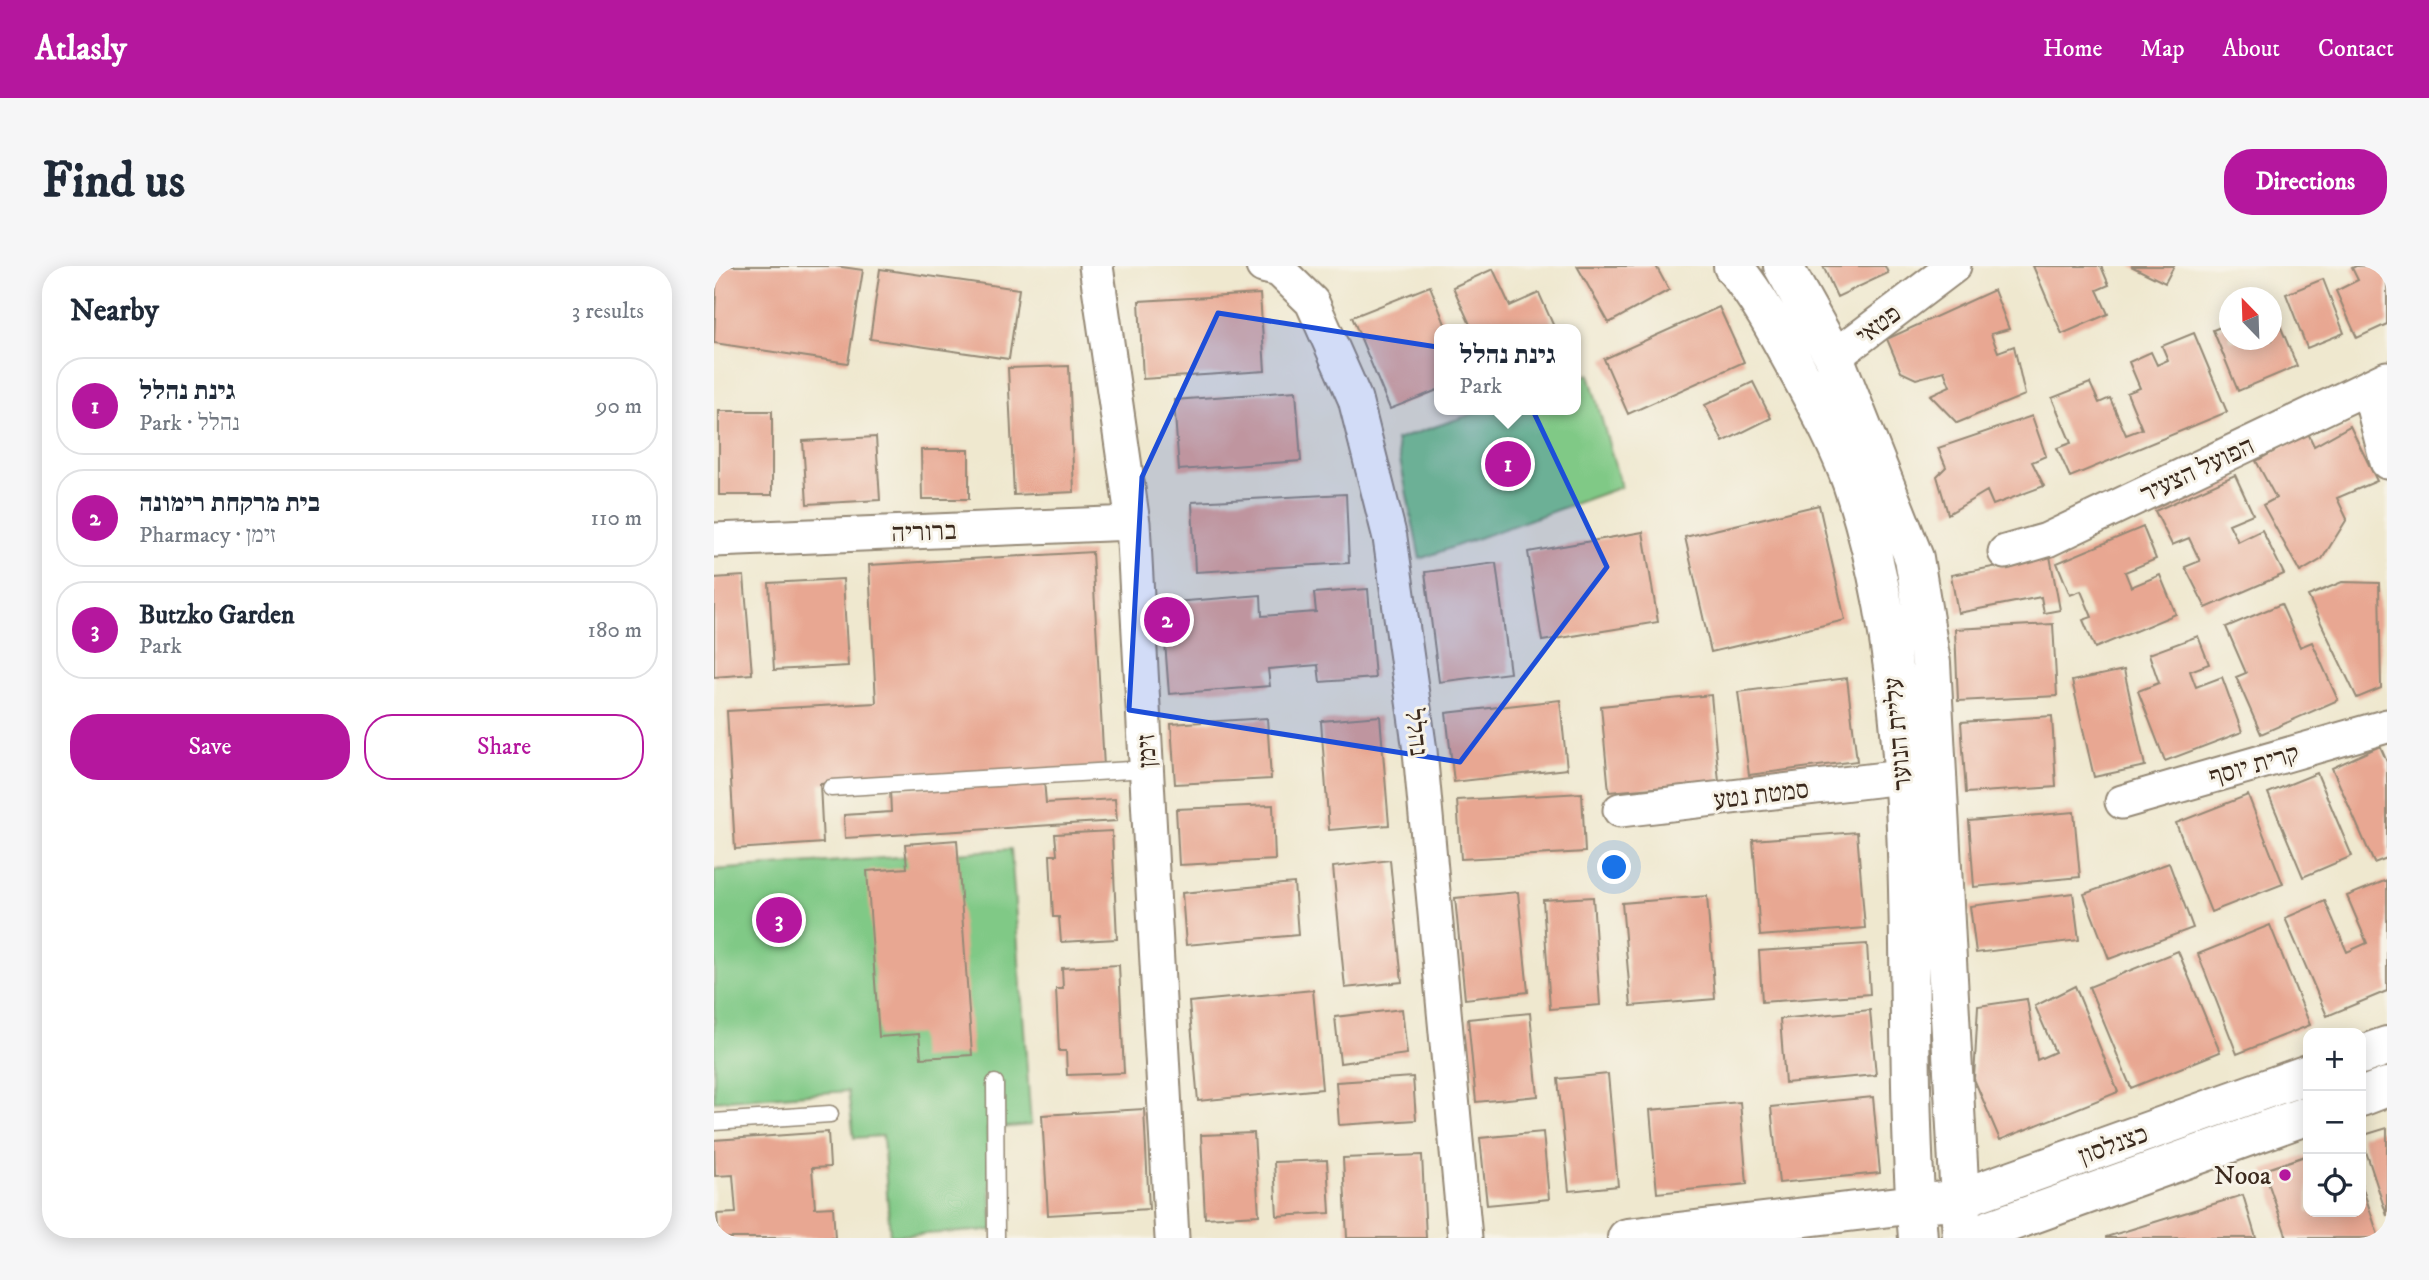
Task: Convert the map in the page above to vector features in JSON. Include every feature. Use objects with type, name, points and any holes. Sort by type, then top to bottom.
[{"type":"street","name":"זימן","points":[[1096,266],[1133,523],[1172,1238]]},
{"type":"street","name":"נהלל","points":[[1263,266],[1279,270],[1312,302],[1355,399],[1390,538],[1420,751],[1465,1238]]},
{"type":"street","name":"עליית הנוער","points":[[1733,266],[1760,300],[1831,432],[1852,483],[1883,600],[1902,777],[1917,1222]]},
{"type":"street","name":"עליית הנוער","points":[[1783,266],[1834,357],[1914,558],[1931,663],[1959,1199],[1964,1238]]},
{"type":"street","name":"פטאי","points":[[1834,357],[1954,266]]},
{"type":"street","points":[[2378,383],[2387,462]]},
{"type":"street","name":"הפועל הצעיר","points":[[2005,552],[2047,540],[2378,383]]},
{"type":"street","name":"ברוריה","points":[[714,540],[1133,523]]},
{"type":"street","name":"קרית יוסף","points":[[2122,802],[2387,726]]},
{"type":"street","name":"סמטת נטע","points":[[1620,810],[1902,777]]},
{"type":"street","points":[[2366,1053],[2387,1046]]},
{"type":"street","name":"כצנלסון","points":[[1627,1238],[1917,1222],[1959,1199],[2303,1076]]},
{"type":"street","points":[[2366,1095],[2387,1087]]},
{"type":"street","name":"כצנלסון","points":[[1964,1238],[2303,1117]]},
{"type":"lane","points":[[831,789],[1147,769]]},
{"type":"lane","points":[[995,1083],[996,1238]]},
{"type":"lane","points":[[714,1122],[830,1114]]},
{"type":"highlighted area","points":[[1218,313],[1508,358],[1607,567],[1460,762],[1129,710],[1142,477]]},
{"type":"green space","points":[[1589,374],[1621,487],[1420,559],[1396,440],[1469,415],[1581,415],[1581,376]]},
{"type":"green space","points":[[1011,849],[1031,1125],[987,1129],[993,1230],[890,1236],[883,1136],[854,1138],[848,1091],[714,1101],[714,870]]},
{"type":"building","points":[[717,266],[835,266],[863,270],[848,363],[714,343]]},
{"type":"building","points":[[1577,266],[1656,266],[1669,290],[1609,323]]},
{"type":"building","points":[[1823,266],[1885,266],[1888,273],[1837,297]]},
{"type":"building","points":[[2033,266],[2101,266],[2109,285],[2097,290],[2108,314],[2062,334]]},
{"type":"building","points":[[2131,266],[2174,266],[2165,283]]},
{"type":"building","points":[[2381,266],[2387,278],[2387,324],[2357,338],[2336,291],[2358,280],[2352,268]]},
{"type":"building","points":[[880,269],[1019,289],[1009,359],[870,339]]},
{"type":"building","points":[[1493,269],[1510,306],[1539,293],[1553,324],[1470,324],[1453,287]]},
{"type":"building","points":[[2323,279],[2344,333],[2307,348],[2286,294]]},
{"type":"building","points":[[1430,286],[1445,324],[1434,324],[1434,391],[1390,409],[1352,317]]},
{"type":"building","points":[[1994,290],[2009,329],[1991,334],[1998,352],[2014,346],[2025,395],[1957,423],[1930,395],[1950,386],[1944,371],[1916,379],[1901,372],[1887,339]]},
{"type":"building","points":[[1260,294],[1265,371],[1143,379],[1139,301]]},
{"type":"building","points":[[1719,307],[1744,362],[1628,414],[1604,359]]},
{"type":"building","points":[[2219,328],[2219,345],[2213,330]]},
{"type":"building","points":[[2282,330],[2297,366],[2238,391],[2221,350],[2282,350]]},
{"type":"building","points":[[2194,333],[2227,412],[2070,477],[2057,448],[2071,443],[2052,398],[2090,383],[2099,403],[2110,398],[2126,435],[2142,429],[2127,393],[2140,388],[2129,362],[2151,352],[2157,365],[2168,360],[2162,346]]},
{"type":"building","points":[[1069,366],[1074,492],[1014,495],[1008,368]]},
{"type":"building","points":[[1753,382],[1771,418],[1723,442],[1705,405]]},
{"type":"building","points":[[1296,391],[1301,461],[1179,470],[1174,400]]},
{"type":"building","points":[[719,411],[772,411],[772,495],[719,495]]},
{"type":"building","points":[[2032,416],[2046,456],[2032,462],[2044,486],[1993,505],[1987,491],[1948,514],[1937,476],[1946,467],[1938,448]]},
{"type":"building","points":[[2350,426],[2377,481],[2337,498],[2347,519],[2322,559],[2300,572],[2263,505],[2276,498],[2256,461],[2308,433],[2314,446]]},
{"type":"building","points":[[876,437],[880,500],[807,504],[803,441]]},
{"type":"building","points":[[921,450],[969,450],[969,499],[922,499]]},
{"type":"building","points":[[2235,475],[2253,514],[2229,524],[2238,542],[2262,530],[2284,574],[2206,608],[2185,567],[2200,561],[2189,538],[2172,545],[2155,511]]},
{"type":"building","points":[[1346,494],[1349,563],[1195,572],[1192,502]]},
{"type":"building","points":[[1819,505],[1845,620],[1711,652],[1685,537]]},
{"type":"building","points":[[2143,527],[2156,559],[2125,572],[2131,587],[2160,575],[2176,614],[2095,648],[2083,620],[2092,617],[2081,591],[2070,595],[2057,563]]},
{"type":"building","points":[[1643,532],[1658,622],[1542,641],[1528,552]]},
{"type":"building","points":[[1092,552],[1104,767],[820,784],[823,843],[735,849],[727,711],[876,703],[869,565]]},
{"type":"building","points":[[2050,556],[2060,610],[2044,613],[2041,597],[1958,613],[1951,575]]},
{"type":"building","points":[[1496,563],[1510,673],[1439,682],[1425,572]]},
{"type":"building","points":[[744,576],[752,674],[714,677],[714,578]]},
{"type":"building","points":[[843,579],[848,666],[774,670],[769,583]]},
{"type":"building","points":[[2342,582],[2379,583],[2381,688],[2357,698],[2308,596]]},
{"type":"building","points":[[1368,589],[1375,678],[1320,682],[1318,665],[1268,669],[1270,686],[1169,694],[1162,603],[1261,595],[1262,616],[1316,612],[1314,593]]},
{"type":"building","points":[[2281,604],[2300,647],[2312,642],[2338,700],[2261,734],[2236,677],[2246,673],[2226,627]]},
{"type":"building","points":[[2053,624],[2057,696],[1958,701],[1955,629]]},
{"type":"building","points":[[2198,636],[2209,664],[2190,671],[2196,687],[2222,677],[2242,732],[2165,761],[2138,691],[2159,683],[2149,654]]},
{"type":"building","points":[[2124,670],[2145,766],[2094,777],[2072,681]]},
{"type":"building","points":[[1847,678],[1857,761],[1749,775],[1738,692]]},
{"type":"building","points":[[1711,695],[1719,782],[1609,792],[1601,706]]},
{"type":"building","points":[[1560,700],[1567,769],[1454,782],[1446,713]]},
{"type":"building","points":[[1380,716],[1389,825],[1329,830],[1321,721]]},
{"type":"building","points":[[2052,716],[2056,787],[1966,793],[1961,722]]},
{"type":"building","points":[[1267,718],[1271,779],[1175,784],[1171,724]]},
{"type":"building","points":[[2380,746],[2387,762],[2387,858],[2374,863],[2332,768]]},
{"type":"building","points":[[2317,773],[2352,856],[2303,877],[2268,793]]},
{"type":"building","points":[[1044,780],[1046,803],[1115,799],[1117,821],[845,838],[844,815],[891,812],[890,790]]},
{"type":"building","points":[[1582,793],[1585,852],[1461,859],[1457,800]]},
{"type":"building","points":[[2248,795],[2283,884],[2211,912],[2176,823]]},
{"type":"building","points":[[1273,805],[1275,860],[1179,865],[1176,809]]},
{"type":"building","points":[[2074,812],[2080,877],[1974,887],[1969,821]]},
{"type":"building","points":[[1112,831],[1117,939],[1061,942],[1059,917],[1053,917],[1050,855],[1057,855],[1055,834]]},
{"type":"building","points":[[1857,832],[1865,928],[1760,936],[1753,840]]},
{"type":"building","points":[[957,840],[972,1055],[921,1058],[919,1034],[879,1037],[867,871],[907,868],[905,844]]},
{"type":"building","points":[[1390,860],[1402,982],[1345,988],[1333,867]]},
{"type":"building","points":[[2169,863],[2193,928],[2109,959],[2084,894]]},
{"type":"building","points":[[2387,880],[2387,991],[2327,1016],[2285,918],[2325,901],[2347,952],[2367,943],[2347,896]]},
{"type":"building","points":[[1294,883],[1298,935],[1186,945],[1182,893]]},
{"type":"building","points":[[1518,892],[1528,992],[1465,999],[1455,898]]},
{"type":"building","points":[[2073,893],[2079,940],[1976,953],[1970,906]]},
{"type":"building","points":[[1707,896],[1715,999],[1631,1006],[1622,903]]},
{"type":"building","points":[[1593,897],[1600,1005],[1550,1009],[1543,900]]},
{"type":"building","points":[[2270,925],[2310,1025],[2237,1054],[2198,954]]},
{"type":"building","points":[[1867,944],[1870,994],[1762,1002],[1759,951]]},
{"type":"building","points":[[2178,951],[2220,1052],[2131,1088],[2089,987]]},
{"type":"building","points":[[1119,965],[1124,1073],[1067,1075],[1066,1051],[1059,1051],[1056,989],[1063,989],[1062,968]]},
{"type":"building","points":[[2075,986],[2118,1092],[2000,1140],[1974,1079],[1978,1006],[2027,999],[2037,1060],[2055,1052],[2035,1006]]},
{"type":"building","points":[[1313,990],[1322,1089],[1198,1101],[1189,1002]]},
{"type":"building","points":[[1402,1009],[1407,1054],[1340,1063],[1335,1017]]},
{"type":"building","points":[[1870,1010],[1876,1075],[1785,1083],[1780,1019]]},
{"type":"building","points":[[1530,1013],[1538,1096],[1476,1102],[1468,1019]]},
{"type":"building","points":[[1608,1074],[1618,1186],[1569,1191],[1558,1079]]},
{"type":"building","points":[[1413,1077],[1416,1120],[1339,1125],[1336,1082]]},
{"type":"building","points":[[1873,1097],[1880,1173],[1779,1183],[1771,1107]]},
{"type":"building","points":[[1740,1102],[1747,1184],[1657,1193],[1650,1110]]},
{"type":"building","points":[[1144,1109],[1149,1209],[1048,1215],[1042,1115]]},
{"type":"building","points":[[2387,1128],[2387,1216],[2366,1151],[2366,1134]]},
{"type":"building","points":[[828,1132],[830,1167],[812,1168],[815,1208],[833,1207],[835,1238],[719,1238],[717,1214],[736,1213],[733,1175],[715,1176],[714,1140]]},
{"type":"building","points":[[1543,1132],[1549,1199],[1487,1205],[1480,1138]]},
{"type":"building","points":[[1254,1133],[1259,1215],[1205,1218],[1201,1135]]},
{"type":"building","points":[[1422,1155],[1426,1238],[1347,1238],[1343,1158]]},
{"type":"building","points":[[2303,1157],[2303,1217],[2366,1217],[2366,1198],[2379,1238],[2287,1238],[2264,1170]]},
{"type":"building","points":[[1327,1160],[1330,1213],[1277,1216],[1274,1162]]},
{"type":"building","points":[[2243,1195],[2256,1238],[2106,1238],[2106,1237]]},
{"type":"place","name":"גינת נהלל","points":[[1508,464]]},
{"type":"place","name":"בית מרקחת רימונה","points":[[1167,620]]},
{"type":"place","name":"Butzko Garden","points":[[779,920]]},
{"type":"place","name":"Nooa","points":[[2285,1175]]}]
